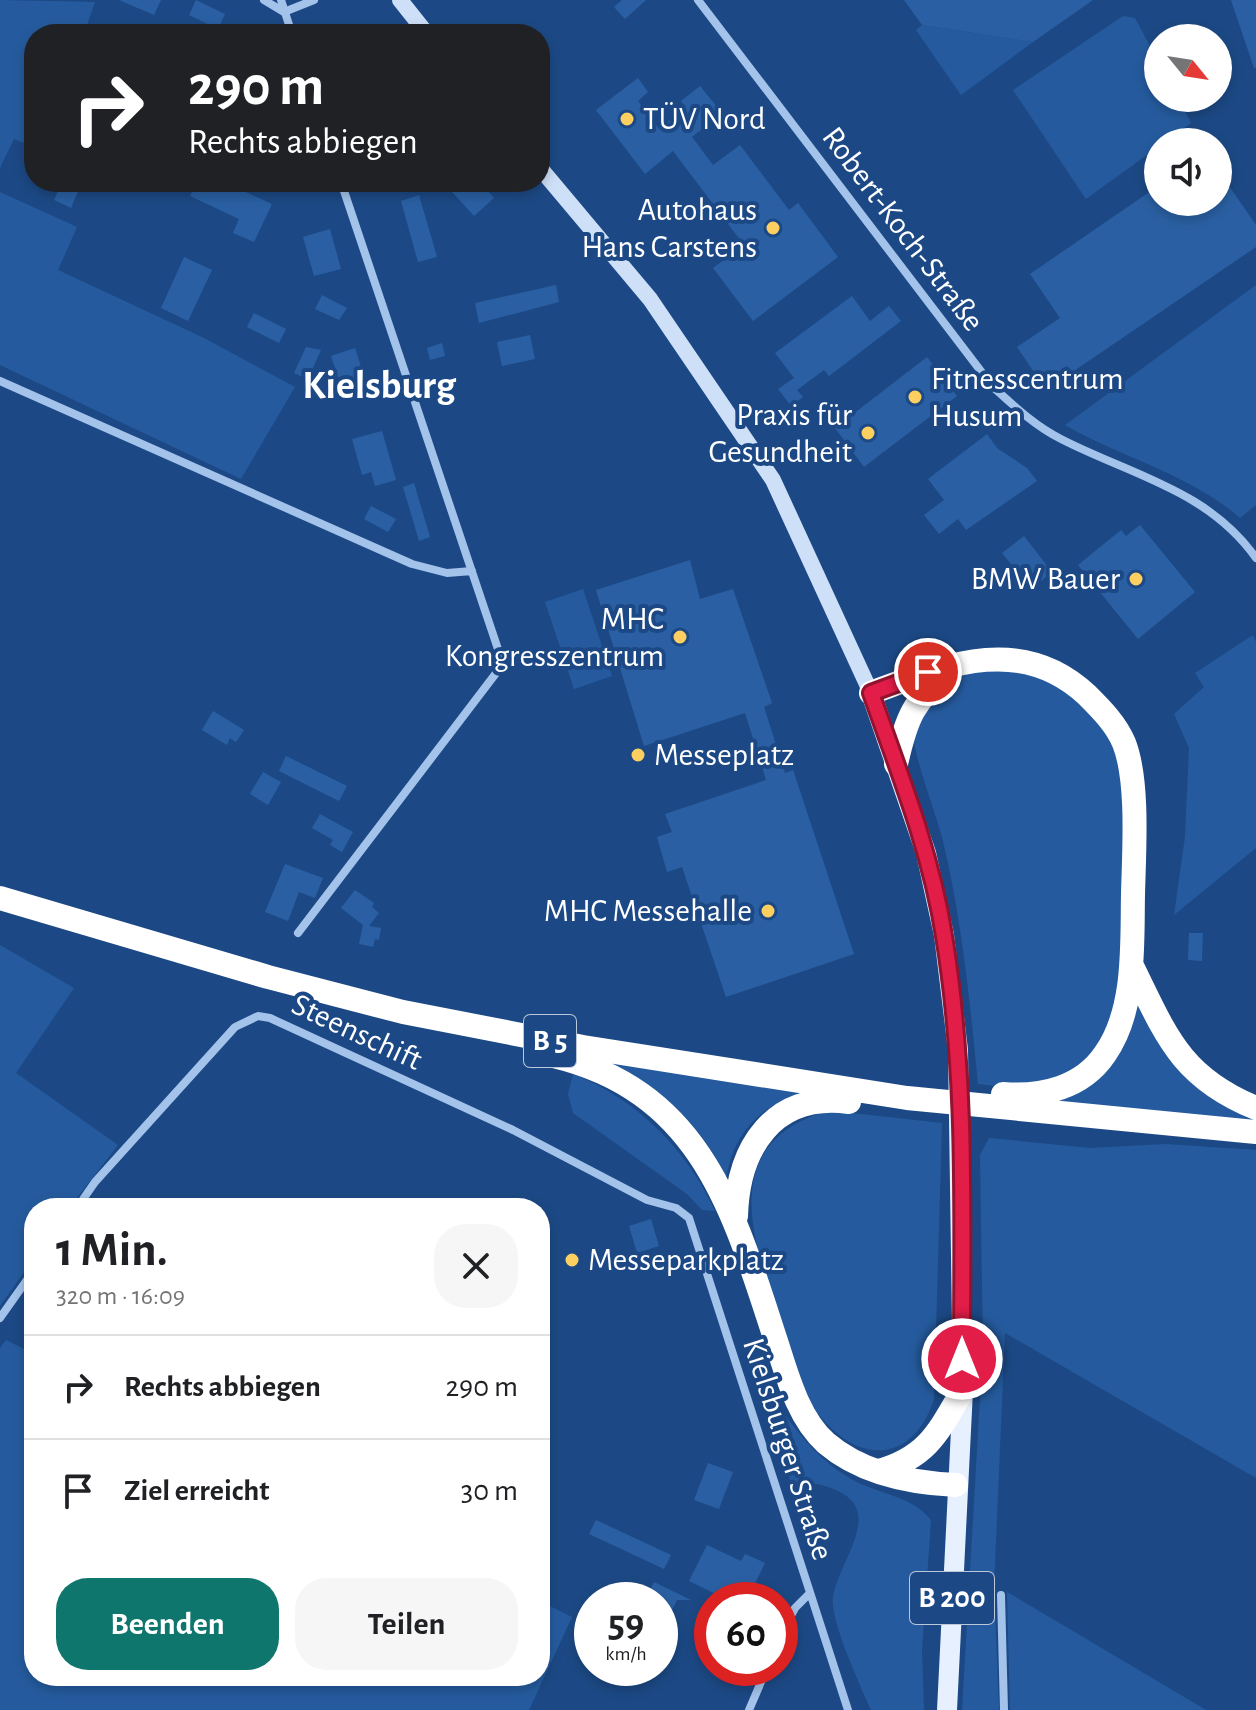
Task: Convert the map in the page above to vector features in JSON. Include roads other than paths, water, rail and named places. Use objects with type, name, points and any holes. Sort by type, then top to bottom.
[{"type":"highway","points":[[871,693],[996,656],[1029,662],[1070,679],[1105,712],[1124,744],[1133,803],[1132,966],[1120,1022],[1106,1054],[1079,1082],[1031,1096],[931,1089],[907,1098]]},
{"type":"highway","points":[[896,764],[915,705],[926,690],[958,665]]},
{"type":"highway","name":"B 5","points":[[0,898],[268,977],[403,1012],[583,1047],[936,1102],[1256,1132]]},
{"type":"highway","points":[[1132,966],[1172,1047],[1207,1081],[1256,1108]]},
{"type":"highway","points":[[403,1012],[426,1025],[579,1062],[619,1081],[656,1107],[697,1149],[736,1219],[793,1395],[824,1441],[852,1461],[879,1471],[925,1483],[956,1485]]},
{"type":"highway","points":[[736,1219],[742,1163],[766,1127],[786,1112],[819,1101],[921,1110],[936,1102]]},
{"type":"highway","points":[[879,1471],[898,1466],[931,1443],[963,1390]]},
{"type":"main road","points":[[400,0],[419,24]]},
{"type":"main road","points":[[550,180],[650,299],[773,480],[871,693]]},
{"type":"main road","name":"B 200","points":[[871,693],[926,853],[944,935],[958,1050],[963,1390],[947,1710]]},
{"type":"street","points":[[264,0],[284,12]]},
{"type":"street","points":[[281,0],[288,24]]},
{"type":"street","points":[[284,12],[314,0]]},
{"type":"street","name":"Robert-Koch-Straße","points":[[698,0],[993,387],[1026,417],[1058,437],[1188,496],[1234,531],[1256,558]]},
{"type":"street","points":[[298,933],[503,664],[344,192]]},
{"type":"street","points":[[0,381],[412,564],[447,573],[472,571]]},
{"type":"street","name":"Steenschift","points":[[84,1198],[235,1027],[258,1016],[270,1018],[513,1130],[647,1200],[676,1208]]},
{"type":"street","name":"Kielsburger Straße","points":[[676,1208],[689,1218],[808,1595],[848,1710]]},
{"type":"street","points":[[0,1318],[24,1284]]},
{"type":"street","points":[[798,1605],[808,1595]]},
{"type":"street","points":[[1001,1595],[1004,1710]]},
{"type":"street","points":[[749,1710],[759,1686]]},
{"type":"place","name":"TÜV Nord","points":[[627,119]]},
{"type":"place","name":"Autohaus Hans Carstens","points":[[773,228]]},
{"type":"place","name":"Fitnesscentrum Husum","points":[[915,397]]},
{"type":"place","name":"Praxis für Gesundheit","points":[[868,433]]},
{"type":"place","name":"BMW Bauer","points":[[1136,579]]},
{"type":"place","name":"MHC Kongresszentrum","points":[[680,637]]},
{"type":"place","name":"Messeplatz","points":[[638,755]]},
{"type":"place","name":"MHC Messehalle","points":[[768,911]]},
{"type":"place","name":"Messeparkplatz","points":[[572,1260]]},
{"type":"district","name":"Kielsburg","points":[[379,386]]}]
